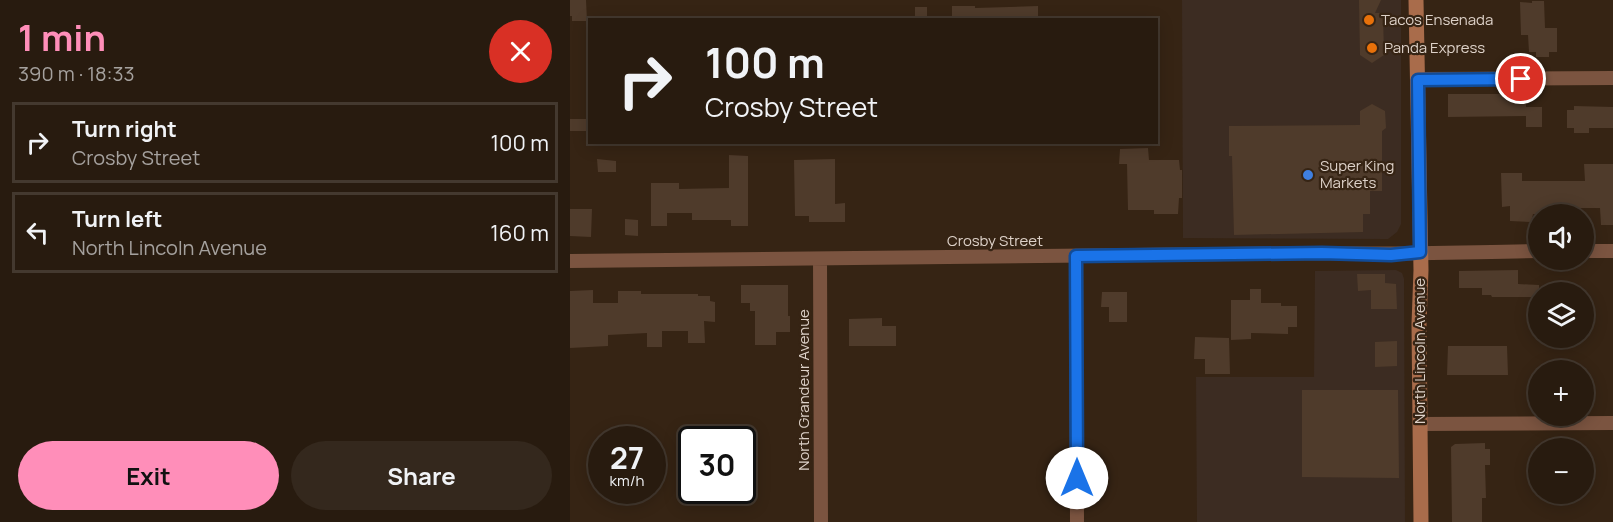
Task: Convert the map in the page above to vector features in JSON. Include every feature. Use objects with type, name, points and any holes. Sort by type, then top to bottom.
[{"type":"main road","name":"North Lincoln Avenue","points":[[1416,0],[1421,522]]},
{"type":"street","points":[[1418,80],[1613,78]]},
{"type":"street","points":[[1594,251],[1613,250]]},
{"type":"street","name":"Crosby Street","points":[[570,261],[1322,253],[1391,255],[1420,252],[1528,251]]},
{"type":"street","points":[[1076,256],[1077,522]]},
{"type":"street","name":"North Grandeur Avenue","points":[[820,259],[821,522]]},
{"type":"street","points":[[1420,424],[1613,423]]},
{"type":"shaded area","points":[[1182,0],[1401,0],[1401,224],[1397,232],[1388,239],[1183,238]]},
{"type":"shaded area","points":[[1396,270],[1402,273],[1404,279],[1405,522],[1197,522],[1196,377],[1314,377],[1315,271]]},
{"type":"building","points":[[570,0],[586,0],[587,21],[572,21]]},
{"type":"building","points":[[1359,0],[1381,0],[1375,13],[1383,13],[1384,55],[1372,63],[1360,55]]},
{"type":"building","points":[[1532,1],[1544,1],[1545,28],[1557,28],[1557,52],[1549,52],[1549,57],[1536,57],[1536,52],[1529,52],[1528,35],[1521,35],[1520,2],[1532,3]]},
{"type":"building","points":[[952,6],[975,6],[975,8],[1038,6],[1038,18],[952,18]]},
{"type":"building","points":[[915,7],[927,7],[927,18],[915,18]]},
{"type":"building","points":[[1448,94],[1526,94],[1526,116],[1448,117]]},
{"type":"building","points":[[1372,104],[1385,111],[1386,128],[1382,131],[1382,191],[1370,191],[1370,214],[1363,214],[1363,232],[1234,235],[1229,126],[1360,125],[1360,111]]},
{"type":"building","points":[[1574,106],[1613,107],[1613,128],[1589,128],[1589,133],[1574,133],[1574,128],[1567,128],[1567,110],[1574,110]]},
{"type":"building","points":[[1526,107],[1542,107],[1542,127],[1526,127]]},
{"type":"building","points":[[570,119],[588,119],[588,131],[570,131]]},
{"type":"building","points":[[1148,148],[1149,160],[1179,160],[1180,170],[1182,170],[1182,198],[1179,198],[1178,214],[1154,214],[1154,210],[1128,210],[1127,164],[1119,164],[1120,149]]},
{"type":"building","points":[[729,155],[748,156],[748,226],[731,226],[731,220],[692,220],[692,213],[667,213],[667,226],[651,226],[651,183],[679,183],[679,189],[729,188]]},
{"type":"building","points":[[597,159],[616,161],[616,172],[598,172]]},
{"type":"building","points":[[835,159],[835,204],[845,203],[845,222],[809,222],[809,216],[795,216],[794,160]]},
{"type":"building","points":[[1584,164],[1613,164],[1613,225],[1601,225],[1600,208],[1594,208],[1594,204],[1528,204],[1528,222],[1510,221],[1510,206],[1502,207],[1501,173],[1522,173],[1522,181],[1585,181]]},
{"type":"building","points":[[570,209],[592,209],[591,237],[570,236]]},
{"type":"building","points":[[625,219],[638,220],[638,236],[625,235]]},
{"type":"building","points":[[1518,270],[1518,284],[1528,284],[1528,297],[1492,297],[1482,295],[1482,288],[1459,288],[1459,271]]},
{"type":"building","points":[[1357,274],[1385,274],[1385,283],[1396,284],[1397,309],[1371,309],[1371,290],[1358,291]]},
{"type":"building","points":[[741,285],[788,285],[790,332],[776,332],[776,345],[755,345],[755,311],[750,311],[750,303],[741,303]]},
{"type":"building","points":[[1250,289],[1261,289],[1261,303],[1297,306],[1297,327],[1288,327],[1288,334],[1251,333],[1251,339],[1231,340],[1231,300],[1250,300]]},
{"type":"building","points":[[593,290],[593,303],[618,303],[618,291],[710,296],[710,301],[715,302],[715,322],[704,321],[705,343],[688,343],[688,331],[662,331],[662,347],[647,347],[647,333],[608,335],[608,346],[570,348],[570,291]]},
{"type":"building","points":[[1102,292],[1127,292],[1127,322],[1109,322],[1109,307],[1101,307]]},
{"type":"building","points":[[882,318],[882,326],[896,326],[896,346],[849,346],[849,319]]},
{"type":"building","points":[[1195,337],[1229,338],[1230,374],[1205,374],[1205,359],[1194,359]]},
{"type":"building","points":[[1397,341],[1397,366],[1375,367],[1375,342]]},
{"type":"building","points":[[1448,346],[1507,346],[1508,375],[1447,375]]},
{"type":"building","points":[[1302,390],[1398,390],[1399,478],[1302,477]]},
{"type":"building","points":[[1485,443],[1485,449],[1490,449],[1490,465],[1485,465],[1486,498],[1482,498],[1482,522],[1452,522],[1451,447],[1455,444]]},
{"type":"place","name":"Tacos Ensenada","points":[[1369,20]]},
{"type":"place","name":"Panda Express","points":[[1372,48]]},
{"type":"place","name":"Super King Markets","points":[[1308,175]]},
{"type":"route","points":[[1077,478],[1076,256],[1322,253],[1391,255],[1420,252],[1418,80],[1521,79]]}]
